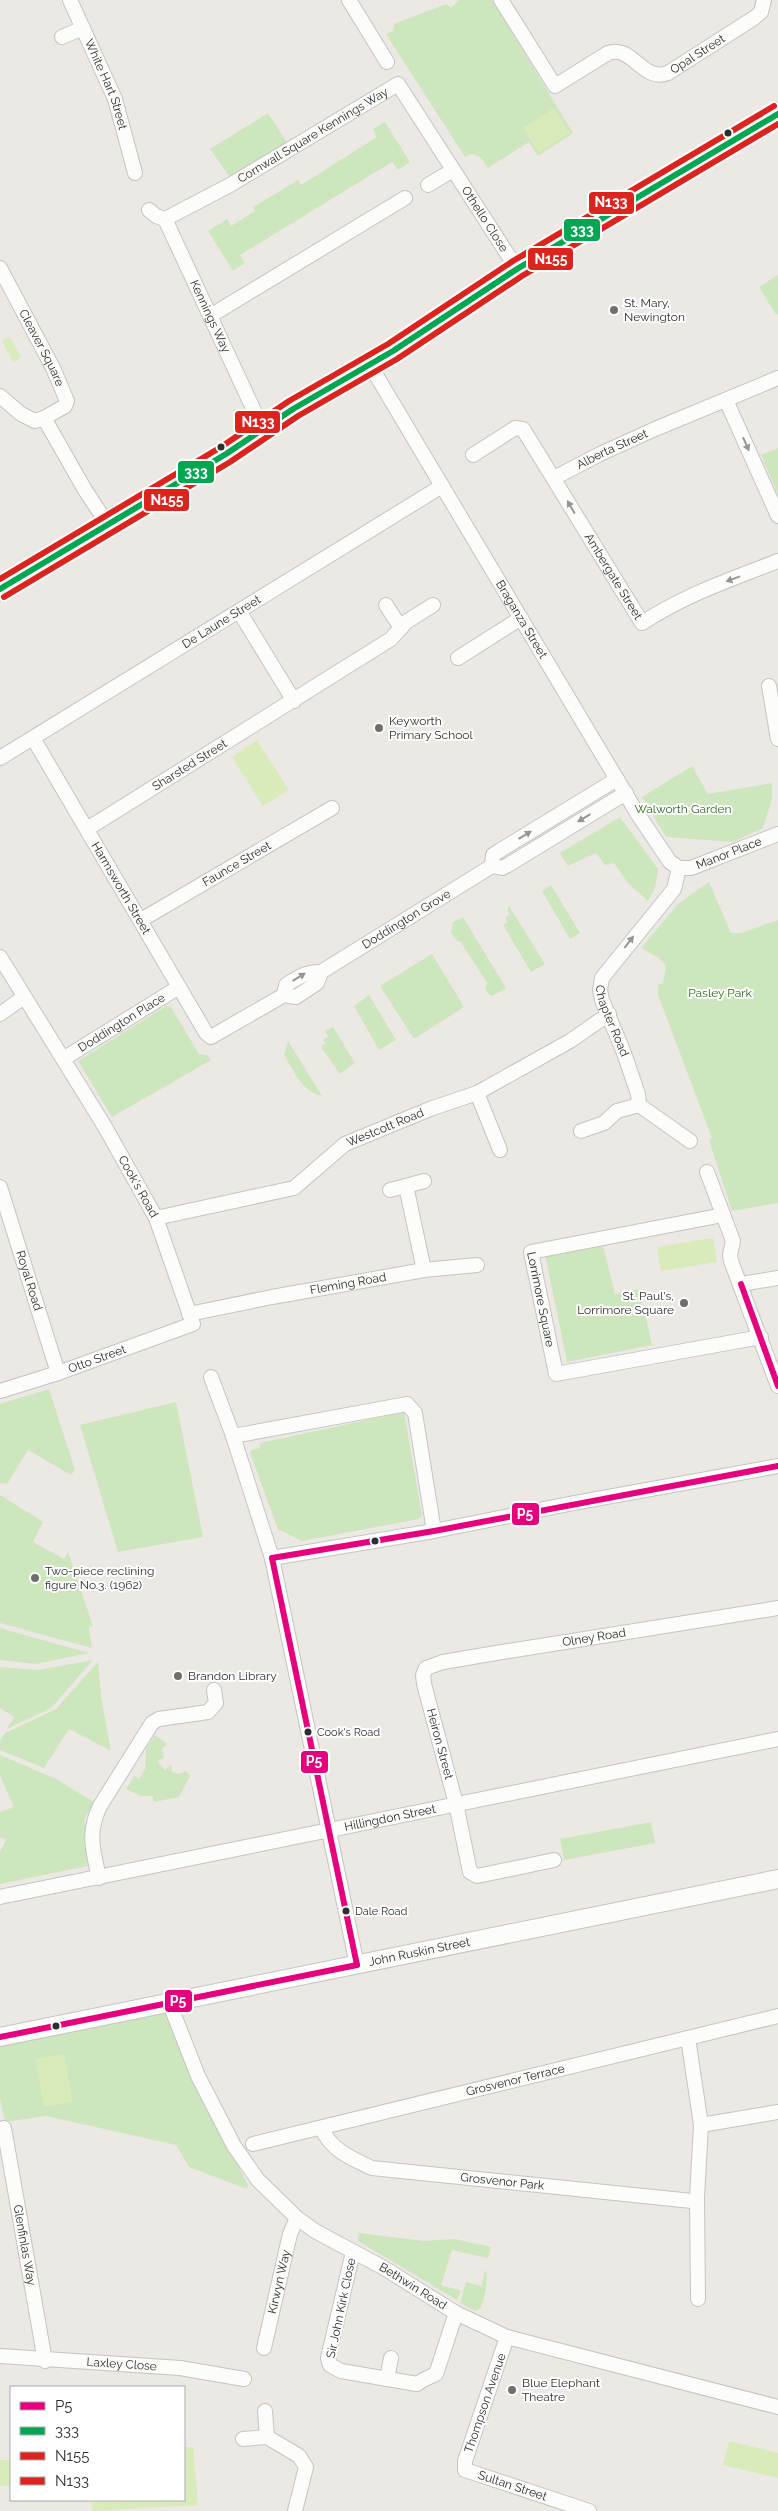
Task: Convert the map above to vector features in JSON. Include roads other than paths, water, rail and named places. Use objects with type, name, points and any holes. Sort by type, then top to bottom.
[{"type":"highway","points":[[0,589],[370,364],[517,269],[778,114]]},
{"type":"street","name":"White Hart Street","points":[[70,0],[115,99],[135,174]]},
{"type":"street","points":[[349,0],[387,62]]},
{"type":"street","name":"Opal Street","points":[[501,0],[555,86],[608,53],[616,51],[626,54],[648,72],[655,75],[664,75],[754,18],[761,12],[764,0]]},
{"type":"street","points":[[62,37],[83,28]]},
{"type":"street","name":"Cornwall Square Kennings Way","points":[[165,219],[230,185],[398,84],[453,170]]},
{"type":"street","points":[[428,185],[453,170]]},
{"type":"street","name":"Othello Close","points":[[453,170],[517,269]]},
{"type":"street","points":[[210,316],[405,198]]},
{"type":"street","points":[[150,210],[156,216],[165,219]]},
{"type":"street","name":"Kennings Way","points":[[165,219],[263,430]]},
{"type":"street","name":"Cleaver Square","points":[[0,268],[67,396],[65,406],[44,418]]},
{"type":"street","name":"Braganza Street","points":[[370,364],[617,779],[666,856],[679,868]]},
{"type":"street","name":"Alberta Street","points":[[554,478],[600,454],[778,378]]},
{"type":"street","points":[[0,396],[21,414],[34,420],[44,418],[84,490],[108,525]]},
{"type":"street","points":[[726,400],[778,516]]},
{"type":"street","points":[[473,455],[519,427],[523,429],[554,478]]},
{"type":"street","name":"Ambergate Street","points":[[554,478],[642,623],[672,603],[778,560]]},
{"type":"street","name":"De Laune Street","points":[[0,758],[442,486]]},
{"type":"street","name":"Sharsted Street","points":[[88,829],[391,639],[401,628],[433,604]]},
{"type":"street","points":[[386,605],[401,628]]},
{"type":"street","points":[[239,611],[294,701]]},
{"type":"street","points":[[458,658],[521,618]]},
{"type":"street","points":[[768,686],[778,731]]},
{"type":"street","name":"Harmsworth Street","points":[[33,738],[206,1033],[211,1037]]},
{"type":"street","name":"Doddington Grove","points":[[492,866],[493,855],[617,779]]},
{"type":"street","name":"Doddington Grove","points":[[211,1037],[284,995],[286,985],[290,982],[310,971],[321,972],[492,866],[502,868],[508,865],[626,793]]},
{"type":"street","name":"Faunce Street","points":[[141,920],[332,808]]},
{"type":"street","name":"Manor Place","points":[[679,868],[691,868],[778,834]]},
{"type":"street","name":"Chapter Road","points":[[639,1105],[638,1094],[600,990],[602,978],[674,888],[679,868]]},
{"type":"street","name":"Cook's Road","points":[[0,957],[134,1176],[156,1218],[191,1319]]},
{"type":"street","name":"Doddington Place","points":[[63,1059],[179,987]]},
{"type":"street","points":[[0,1014],[24,997]]},
{"type":"street","name":"Westcott Road","points":[[156,1218],[294,1188],[345,1144],[430,1109],[477,1093],[570,1041],[609,1014]]},
{"type":"street","points":[[477,1093],[500,1150]]},
{"type":"street","points":[[581,1131],[604,1123],[617,1111],[639,1105],[690,1141]]},
{"type":"street","points":[[707,1172],[733,1241],[730,1255],[776,1380]]},
{"type":"street","points":[[390,1190],[424,1181]]},
{"type":"street","points":[[406,1186],[424,1270]]},
{"type":"street","name":"Royal Road","points":[[0,1187],[58,1373]]},
{"type":"street","name":"Lorrimore Square","points":[[723,1215],[531,1252],[556,1374],[761,1336]]},
{"type":"street","name":"Fleming Road","points":[[191,1319],[272,1297],[424,1270],[477,1265]]},
{"type":"street","points":[[741,1284],[778,1278]]},
{"type":"street","name":"Otto Street","points":[[0,1391],[58,1373],[191,1319]]},
{"type":"street","points":[[211,1377],[233,1436],[272,1558],[357,1965]]},
{"type":"street","points":[[233,1436],[407,1404],[415,1413],[434,1531]]},
{"type":"street","points":[[272,1558],[434,1531],[574,1502],[778,1466]]},
{"type":"street","name":"Olney Road","points":[[424,1684],[423,1675],[426,1668],[443,1662],[778,1608]]},
{"type":"street","name":"Heiron Street","points":[[424,1684],[456,1804],[470,1872],[477,1876],[554,1860]]},
{"type":"street","points":[[99,1878],[91,1836],[93,1820],[100,1806],[152,1722],[159,1719],[208,1712],[216,1703],[214,1690]]},
{"type":"street","name":"Hillingdon Street","points":[[0,1896],[99,1878],[778,1739]]},
{"type":"street","name":"John Ruskin Street","points":[[0,2037],[778,1879]]},
{"type":"street","name":"Bethwin Road","points":[[169,2002],[198,2076],[234,2146],[258,2180],[297,2218],[456,2313],[508,2337],[778,2407]]},
{"type":"street","name":"Grosvenor Terrace","points":[[252,2144],[322,2129],[778,2016]]},
{"type":"street","points":[[688,2038],[701,2125],[697,2197],[698,2299]]},
{"type":"street","points":[[701,2125],[778,2112]]},
{"type":"street","name":"Glenfinlas Way","points":[[4,2128],[45,2360]]},
{"type":"street","name":"Grosvenor Park","points":[[322,2129],[327,2140],[336,2150],[372,2168],[692,2201],[697,2197]]},
{"type":"street","name":"Kirwyn Way","points":[[264,2348],[290,2234],[297,2218]]},
{"type":"street","name":"Sir John Kirk Close","points":[[353,2252],[328,2361],[330,2365],[341,2371],[417,2384],[436,2374],[456,2313]]},
{"type":"street","name":"Thompson Avenue","points":[[465,2470],[465,2461],[508,2337]]},
{"type":"street","name":"Laxley Close","points":[[0,2356],[180,2368],[244,2379]]},
{"type":"street","points":[[387,2379],[391,2358]]},
{"type":"street","points":[[265,2411],[267,2437]]},
{"type":"street","points":[[243,2439],[267,2437],[303,2460],[306,2467],[295,2511]]},
{"type":"street","name":"Sultan Street","points":[[465,2470],[589,2511]]},
{"type":"place","name":"St. Mary, Newington","points":[[614,310]]},
{"type":"place","name":"Keyworth Primary School","points":[[379,728]]},
{"type":"place","name":"St. Paul's, Lorrimore Square","points":[[684,1303]]},
{"type":"place","name":"Two-piece reclining figure No.3. (1962)","points":[[35,1578]]},
{"type":"place","name":"Brandon Library","points":[[178,1676]]},
{"type":"place","name":"Cook's Road","points":[[308,1732]]},
{"type":"place","name":"Dale Road","points":[[346,1911]]},
{"type":"place","name":"Blue Elephant Theatre","points":[[512,2390]]},
{"type":"park label","name":"Walworth Garden","points":[[683,809]]},
{"type":"park label","name":"Pasley Park","points":[[720,993]]}]
